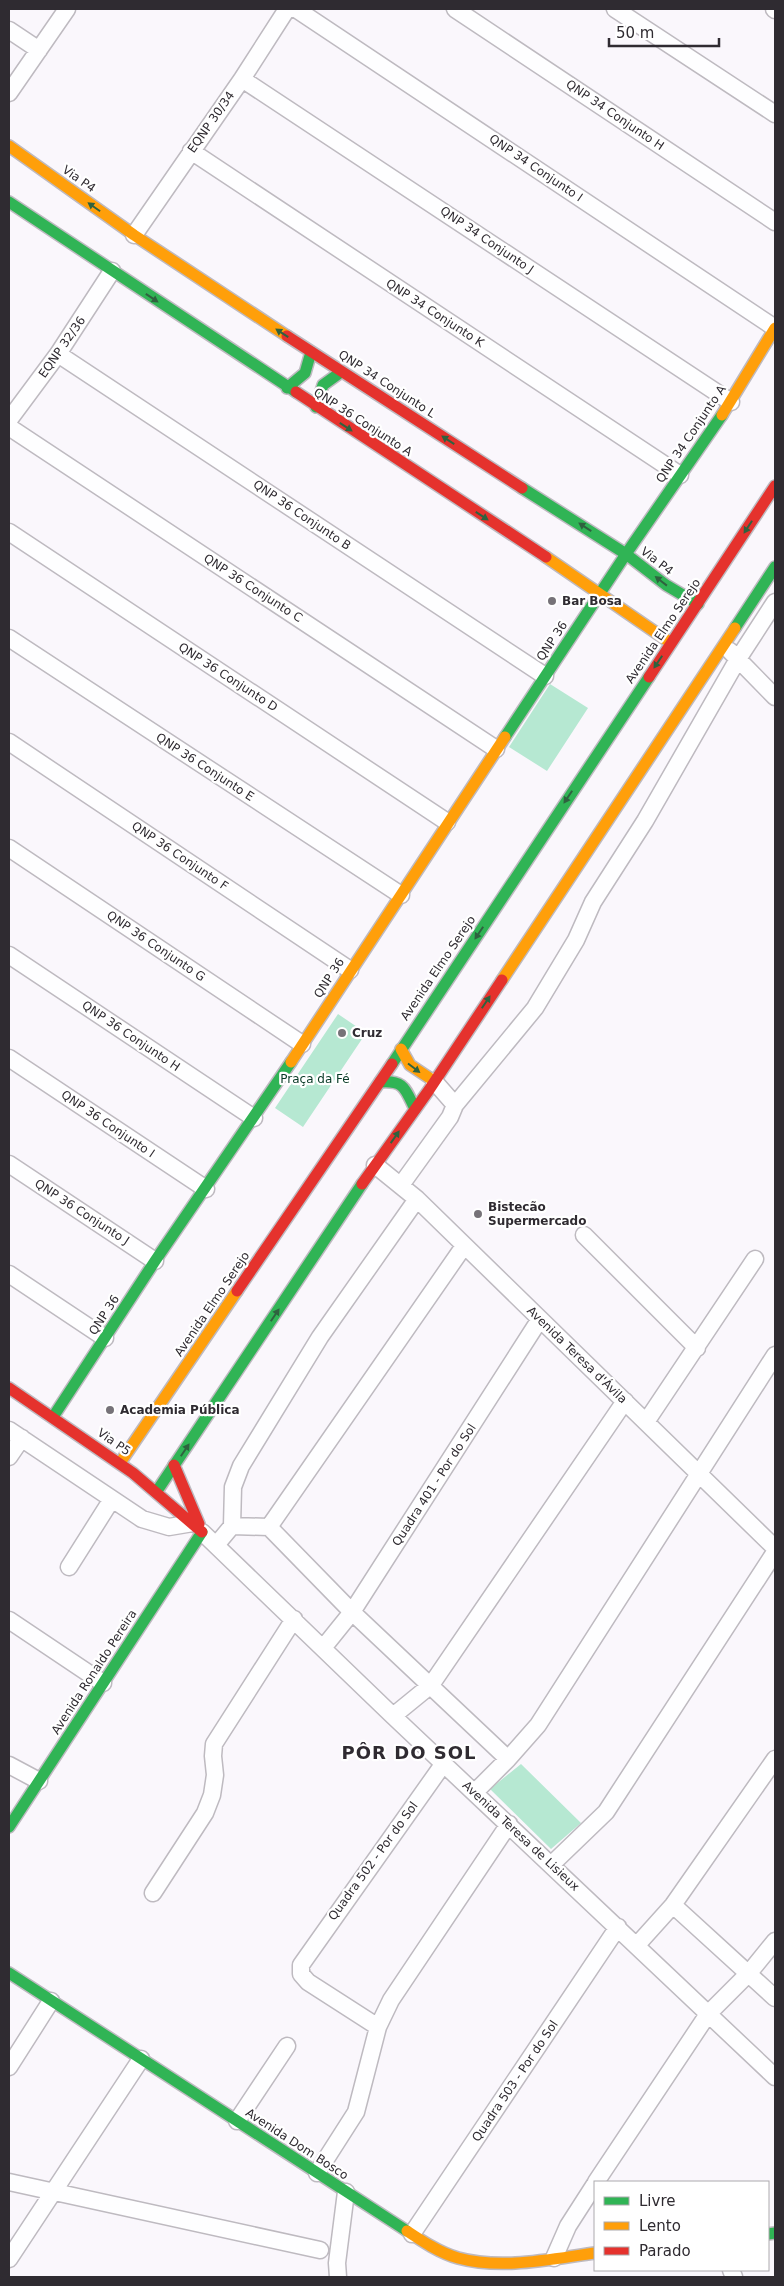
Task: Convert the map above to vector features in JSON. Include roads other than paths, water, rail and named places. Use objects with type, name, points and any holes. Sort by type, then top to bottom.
[{"type":"street","points":[[9,93],[67,9]]},
{"type":"street","name":"EQNP 30/34","points":[[134,235],[287,9]]},
{"type":"street","name":"QNP 34 Conjunto I","points":[[296,9],[775,328]]},
{"type":"street","name":"QNP 34 Conjunto H","points":[[455,9],[775,222]]},
{"type":"street","points":[[615,9],[775,114]]},
{"type":"street","points":[[9,30],[39,50]]},
{"type":"street","name":"QNP 34 Conjunto J","points":[[242,78],[731,402]]},
{"type":"street","name":"Via P4","points":[[9,146],[134,235]]},
{"type":"street","name":"QNP 34 Conjunto K","points":[[191,151],[680,475]]},
{"type":"street","points":[[9,202],[112,271]]},
{"type":"street","name":"QNP 34 Conjunto L","points":[[134,235],[341,372],[626,554]]},
{"type":"street","name":"EQNP 32/36","points":[[9,420],[58,354],[112,271]]},
{"type":"street","name":"QNP 36 Conjunto A","points":[[112,271],[601,594]]},
{"type":"street","name":"QNP 34 Conjunto A","points":[[626,554],[731,402],[775,328]]},
{"type":"street","points":[[287,388],[306,374],[311,352]]},
{"type":"street","name":"QNP 36 Conjunto B","points":[[58,354],[545,676]]},
{"type":"street","points":[[316,407],[317,396],[322,385],[330,376],[341,372]]},
{"type":"street","name":"QNP 36 Conjunto C","points":[[9,427],[496,749]]},
{"type":"street","name":"Avenida Elmo Serejo","points":[[120,1463],[380,1082],[775,486]]},
{"type":"street","name":"QNP 36 Conjunto D","points":[[9,532],[448,822]]},
{"type":"street","name":"Via P4","points":[[626,554],[666,585],[698,604]]},
{"type":"street","name":"QNP 36","points":[[53,1417],[155,1261],[254,1118],[626,554]]},
{"type":"street","points":[[158,1490],[375,1165],[434,1081],[723,645],[770,588],[775,567]]},
{"type":"street","points":[[601,594],[671,643]]},
{"type":"street","points":[[401,1185],[450,1117],[455,1106],[535,1008],[576,940],[593,902],[645,821],[738,659],[775,602]]},
{"type":"street","name":"QNP 36 Conjunto E","points":[[9,638],[401,895]]},
{"type":"street","points":[[723,645],[775,697]]},
{"type":"street","name":"QNP 36 Conjunto F","points":[[9,742],[350,970]]},
{"type":"street","name":"QNP 36 Conjunto G","points":[[9,848],[302,1044]]},
{"type":"street","name":"QNP 36 Conjunto H","points":[[9,955],[254,1118]]},
{"type":"street","points":[[401,1049],[405,1061],[412,1069],[434,1081],[455,1106]]},
{"type":"street","name":"QNP 36 Conjunto I","points":[[9,1058],[206,1189]]},
{"type":"street","points":[[380,1082],[393,1081],[404,1086],[415,1109]]},
{"type":"street","name":"QNP 36 Conjunto J","points":[[9,1164],[155,1261]]},
{"type":"street","name":"Avenida Teresa d'Ávila","points":[[375,1165],[417,1199],[775,1548]]},
{"type":"street","points":[[217,1544],[232,1526],[233,1487],[241,1466],[320,1337],[417,1199]]},
{"type":"street","points":[[584,1235],[697,1348]]},
{"type":"street","points":[[270,1527],[464,1246]]},
{"type":"street","points":[[646,1422],[755,1259]]},
{"type":"street","points":[[9,1274],[105,1338]]},
{"type":"street","name":"Quadra 401 - Por do Sol","points":[[323,1648],[352,1612],[540,1319]]},
{"type":"street","points":[[475,1792],[538,1725],[775,1355]]},
{"type":"street","name":"Via P5","points":[[9,1388],[158,1490],[197,1528]]},
{"type":"street","points":[[393,1716],[431,1685],[625,1401]]},
{"type":"street","points":[[9,1456],[15,1434],[142,1519],[168,1527],[197,1528],[174,1465]]},
{"type":"street","points":[[69,1567],[112,1499]]},
{"type":"street","points":[[232,1526],[270,1527],[352,1612],[508,1759]]},
{"type":"street","name":"Avenida Teresa de Lisieux","points":[[197,1528],[217,1544],[393,1716],[552,1864],[775,2077]]},
{"type":"street","name":"Avenida Ronaldo Pereira","points":[[9,1827],[103,1683],[197,1528]]},
{"type":"street","points":[[552,1864],[606,1812],[775,1552]]},
{"type":"street","points":[[153,1893],[205,1813],[212,1795],[216,1775],[212,1756],[214,1744],[294,1619]]},
{"type":"street","points":[[9,1620],[103,1683]]},
{"type":"street","points":[[636,1945],[674,1905],[775,1759]]},
{"type":"street","name":"Quadra 502 - Por do Sol","points":[[378,2027],[308,1982],[300,1970],[303,1959],[444,1763]]},
{"type":"street","points":[[9,1765],[39,1781]]},
{"type":"street","points":[[317,2173],[356,2112],[378,2027],[391,2000],[509,1824]]},
{"type":"street","points":[[674,1905],[775,1998]]},
{"type":"street","name":"Quadra 503 - Por do Sol","points":[[412,2234],[618,1927]]},
{"type":"street","points":[[597,2181],[708,2014],[749,1973],[775,1942]]},
{"type":"street","name":"Avenida Dom Bosco","points":[[9,1973],[346,2192],[446,2253],[463,2259],[517,2269],[554,2258],[594,2253]]},
{"type":"street","points":[[9,2066],[51,2001]]},
{"type":"street","points":[[237,2121],[286,2046]]},
{"type":"street","points":[[9,2259],[141,2059]]},
{"type":"street","points":[[9,2182],[320,2250]]},
{"type":"street","points":[[554,2258],[568,2226],[594,2186]]},
{"type":"street","points":[[338,2277],[337,2263],[346,2192]]},
{"type":"place","name":"Bar Bosa","points":[[552,601]]},
{"type":"place","name":"Cruz","points":[[342,1033]]},
{"type":"place","name":"Bistecão Supermercado","points":[[478,1214]]},
{"type":"place","name":"Academia Pública","points":[[110,1410]]},
{"type":"district","name":"PÔR DO SOL","points":[[409,1752]]},
{"type":"park label","name":"Praça da Fé","points":[[315,1079]]}]
